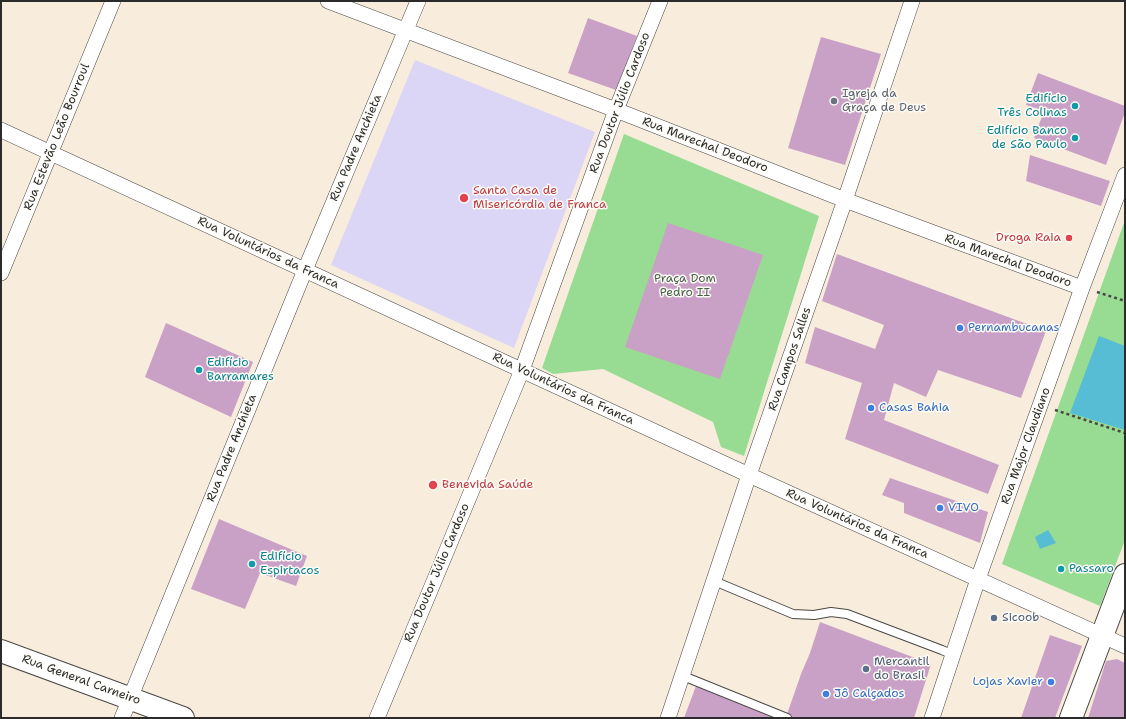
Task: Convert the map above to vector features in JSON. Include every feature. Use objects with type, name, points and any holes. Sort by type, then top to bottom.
[{"type":"street","name":"Rua Estevão Leão Bourroul","points":[[1,273],[113,1]]},
{"type":"street","name":"Rua Marechal Deodoro","points":[[328,1],[616,110],[845,200],[1082,288]]},
{"type":"street","name":"Rua Padre Anchieta","points":[[126,708],[305,270],[418,1]]},
{"type":"street","name":"Rua Doutor Júlio Cardoso","points":[[377,718],[522,370],[616,110],[660,1]]},
{"type":"street","name":"Rua Campos Salles","points":[[668,718],[749,475],[845,200],[912,1]]},
{"type":"street","name":"Rua Voluntários da Franca","points":[[1,130],[749,475],[1125,646]]},
{"type":"street","name":"Rua Major Claudiano","points":[[932,718],[978,579],[1082,288],[1125,175]]},
{"type":"street","points":[[1071,718],[1125,575]]},
{"type":"street","name":"Rua General Carneiro","points":[[1,651],[126,708],[183,718]]},
{"type":"lane","points":[[714,581],[793,614],[814,615],[831,612],[847,614],[952,655]]},
{"type":"lane","points":[[683,676],[787,718]]},
{"type":"path","points":[[1082,288],[1125,301]]},
{"type":"path","points":[[1041,405],[1125,433]]},
{"type":"shaded area","name":"Santa Casa de Misericórdia de Franca","points":[[415,60],[595,132],[514,348],[331,265]]},
{"type":"green space","name":"Praça Dom Pedro II","points":[[624,134],[819,216],[744,456],[721,447],[713,422],[603,369],[553,374],[542,368]]},
{"type":"green space","points":[[1125,220],[1125,540],[1100,606],[1002,564]]},
{"type":"water","points":[[1099,336],[1125,346],[1125,430],[1070,413]]},
{"type":"water","points":[[1048,530],[1056,543],[1040,549],[1035,537]]},
{"type":"building","points":[[588,18],[637,36],[616,90],[568,73]]},
{"type":"building","name":"Igreja da Graça de Deus","points":[[821,37],[881,54],[845,165],[788,148]]},
{"type":"building","points":[[1038,73],[1125,106],[1125,112],[1106,165],[1034,138],[1044,111],[1026,105]]},
{"type":"building","points":[[1030,155],[1110,181],[1101,206],[1026,181]]},
{"type":"building","points":[[668,223],[763,255],[720,379],[625,347]]},
{"type":"building","points":[[837,254],[1046,331],[1021,398],[938,370],[926,397],[894,383],[884,420],[999,465],[988,494],[845,439],[862,383],[805,363],[815,327],[875,349],[884,325],[822,301]]},
{"type":"building","name":"Edifício Barramares","points":[[166,323],[253,362],[231,417],[145,377]]},
{"type":"building","name":"VIVO","points":[[890,478],[988,512],[980,543],[904,513],[904,503],[882,495]]},
{"type":"building","name":"Edifício Espirtacos","points":[[219,519],[307,556],[296,586],[260,573],[245,609],[191,589]]},
{"type":"building","name":"Mercantil do Brasil","points":[[820,622],[931,664],[914,718],[786,717]]},
{"type":"building","name":"Lojas Xavier","points":[[1050,635],[1082,646],[1055,718],[1021,718]]},
{"type":"building","points":[[1117,659],[1125,663],[1125,718],[1088,718],[1106,661]]},
{"type":"building","points":[[696,686],[777,718],[684,718]]},
{"type":"place","name":"Igreja da Graça de Deus","points":[[834,101]]},
{"type":"place","name":"Edifício Três Colinas","points":[[1075,106]]},
{"type":"place","name":"Edifício Banco de São Paulo","points":[[1075,138]]},
{"type":"place","name":"Santa Casa de Misericórdia de Franca","points":[[464,198]]},
{"type":"place","name":"Droga Raia","points":[[1069,238]]},
{"type":"place","name":"Pernambucanas","points":[[960,328]]},
{"type":"place","name":"Edifício Barramares","points":[[199,370]]},
{"type":"place","name":"Casas Bahia","points":[[871,408]]},
{"type":"place","name":"Benevida Saúde","points":[[433,485]]},
{"type":"place","name":"VIVO","points":[[940,508]]},
{"type":"place","name":"Edifício Espirtacos","points":[[252,564]]},
{"type":"place","name":"Passaro","points":[[1061,569]]},
{"type":"place","name":"Sicoob","points":[[994,618]]},
{"type":"place","name":"Mercantil do Brasil","points":[[866,669]]},
{"type":"place","name":"Lojas Xavier","points":[[1051,682]]},
{"type":"place","name":"Jô Calçados","points":[[826,694]]}]
